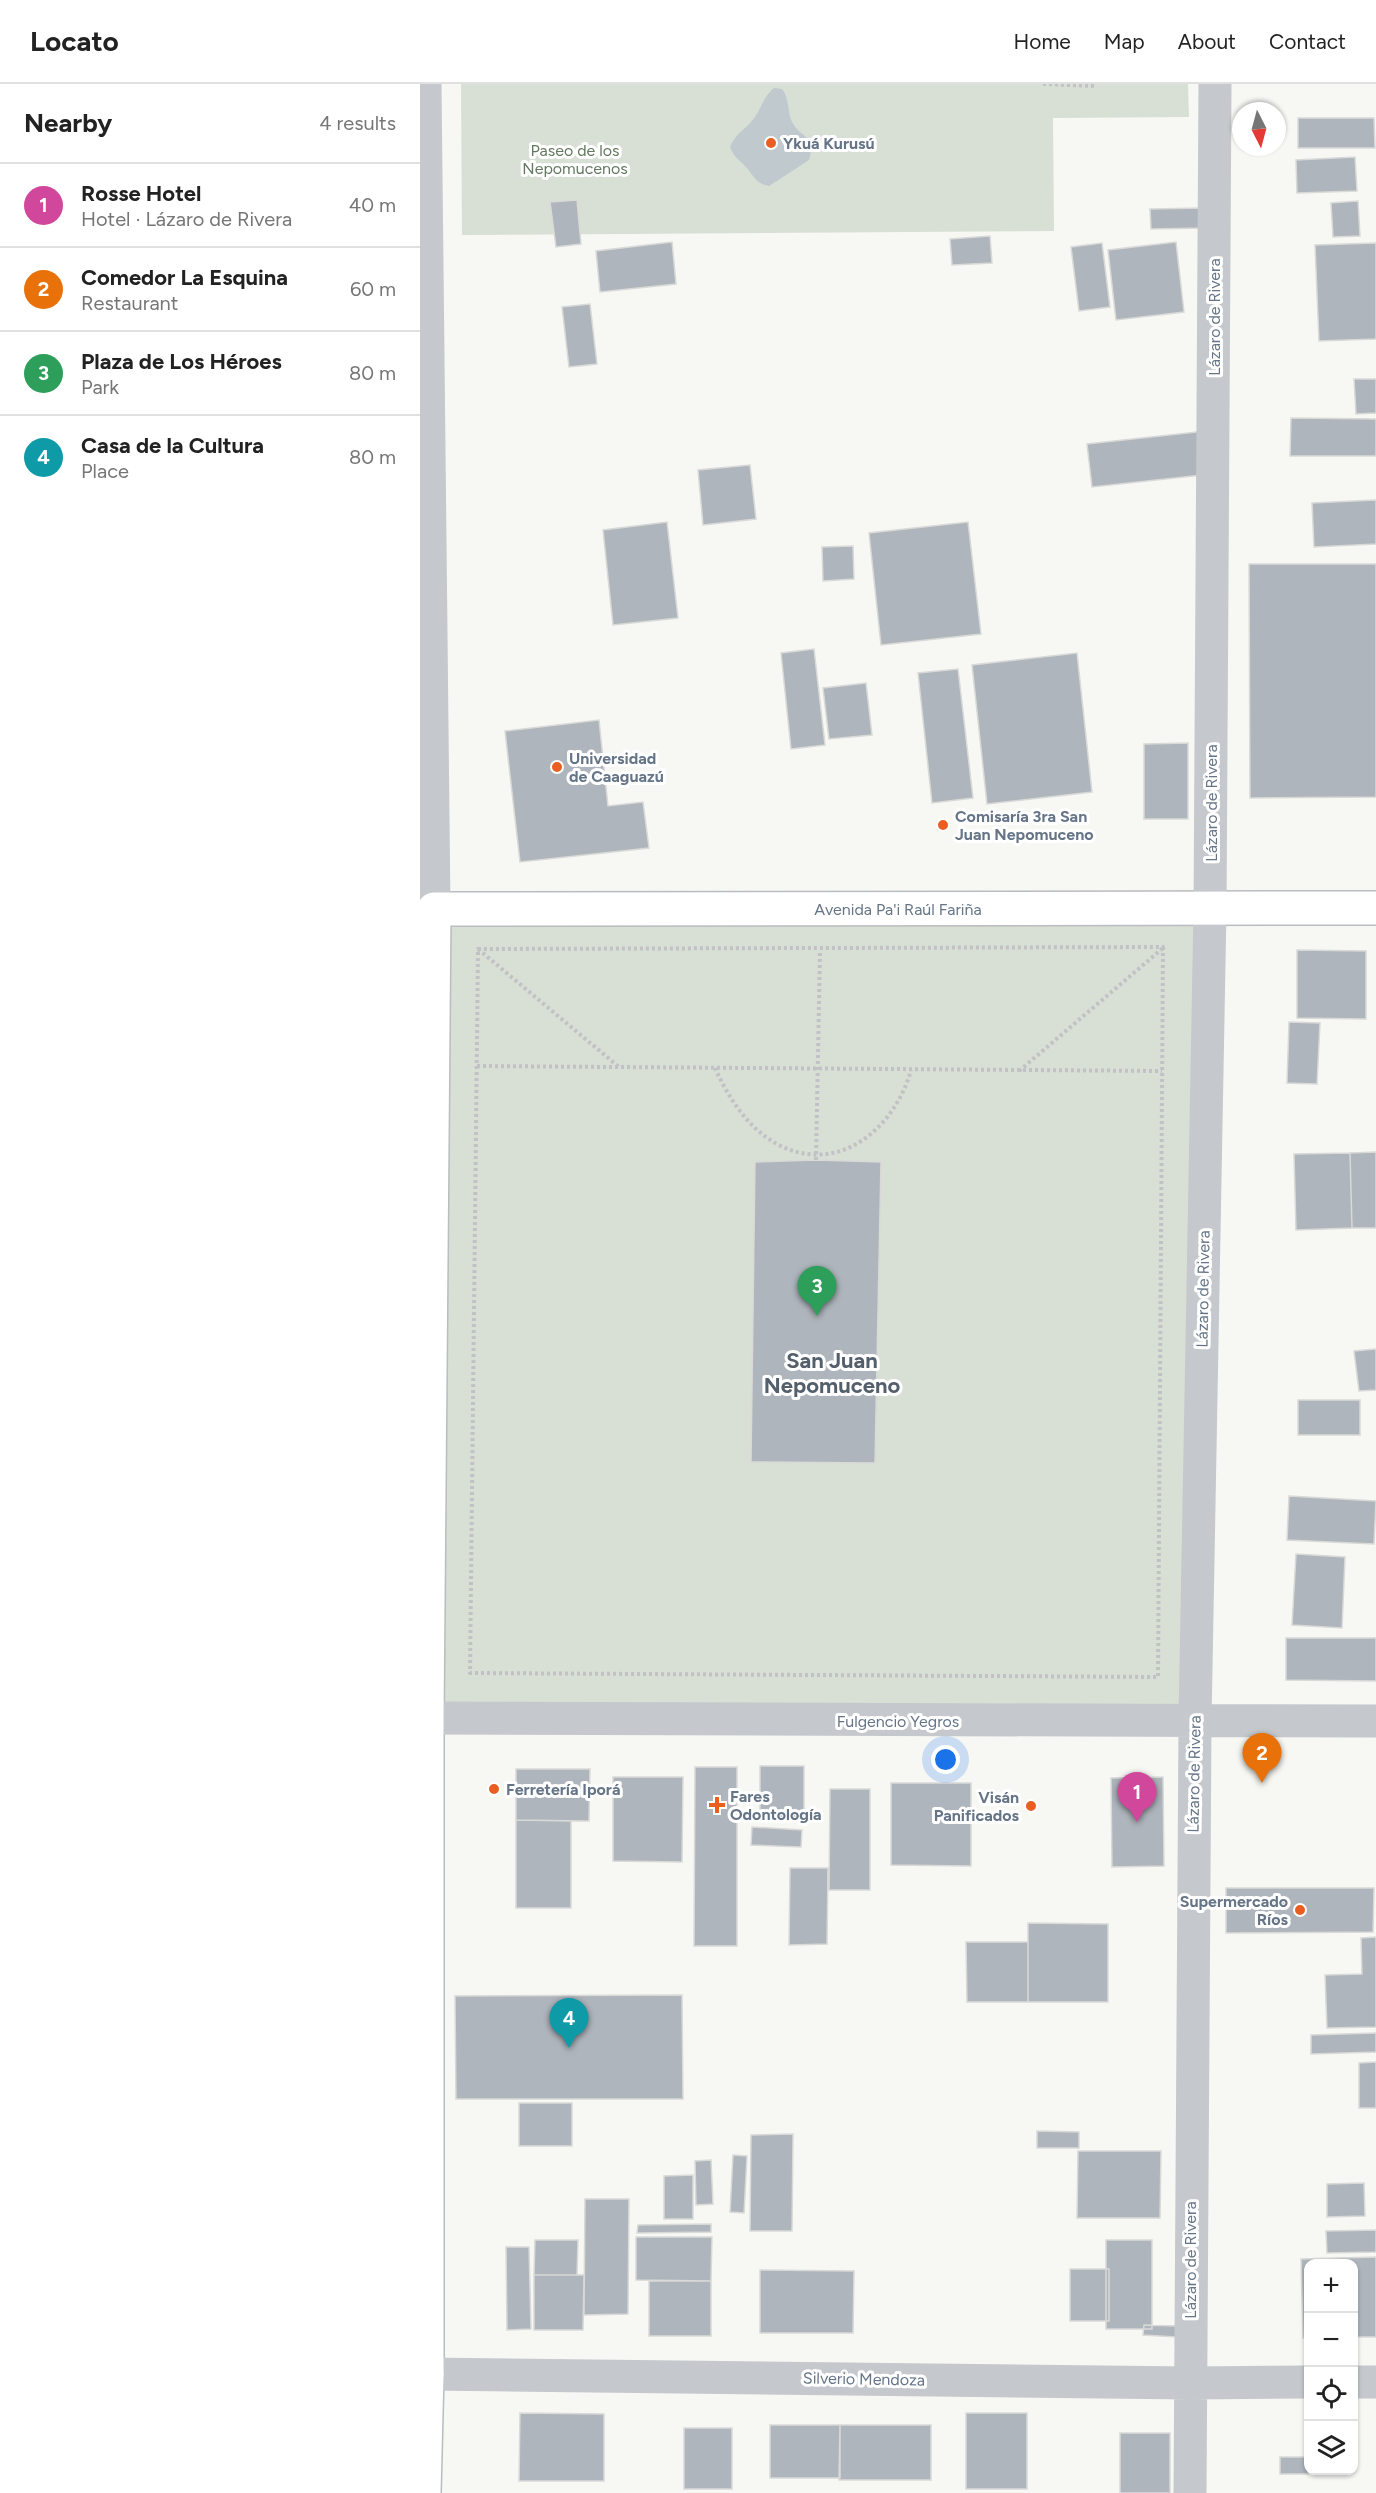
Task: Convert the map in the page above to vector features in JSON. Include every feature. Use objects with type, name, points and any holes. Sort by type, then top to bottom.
[{"type":"main road","name":"Avenida Pa'i Raúl Fariña","points":[[427,909],[1376,908]]},
{"type":"main road","points":[[424,2493],[427,909]]},
{"type":"street","points":[[425,84],[427,909]]},
{"type":"street","name":"Lázaro de Rivera","points":[[1190,2493],[1195,1722],[1210,909],[1215,84]]},
{"type":"street","name":"Fulgencio Yegros","points":[[424,1718],[1376,1721]]},
{"type":"street","name":"Silverio Mendoza","points":[[424,2374],[1190,2383],[1304,2382]]},
{"type":"street","points":[[1358,2382],[1376,2382]]},
{"type":"path","points":[[1043,84],[1096,86]]},
{"type":"path","points":[[477,949],[820,950],[1163,947]]},
{"type":"path","points":[[1019,1071],[1163,947]]},
{"type":"path","points":[[477,949],[470,1673],[1158,1677],[1163,947]]},
{"type":"path","points":[[477,949],[619,1067]]},
{"type":"path","points":[[816,1160],[820,950]]},
{"type":"path","points":[[477,1066],[1162,1071]]},
{"type":"path","points":[[715,1068],[730,1097],[756,1128],[782,1147],[817,1153],[852,1146],[879,1128],[907,1085],[911,1070]]},
{"type":"green space","name":"Paseo de los Nepomucenos","points":[[461,84],[1188,84],[1189,117],[1053,118],[1054,231],[462,235]]},
{"type":"green space","points":[[1205,914],[1188,1716],[435,1713],[440,918]]},
{"type":"shaded area","points":[[774,88],[782,89],[785,93],[792,122],[809,141],[811,152],[809,160],[769,186],[756,179],[730,147],[755,117],[765,98]]},
{"type":"building","points":[[1298,118],[1374,118],[1375,148],[1298,148]]},
{"type":"building","points":[[1355,157],[1357,191],[1297,193],[1296,160]]},
{"type":"building","points":[[577,200],[581,244],[556,247],[550,202]]},
{"type":"building","points":[[1358,201],[1360,236],[1333,237],[1331,203]]},
{"type":"building","points":[[1203,208],[1203,228],[1151,229],[1150,209]]},
{"type":"building","points":[[990,236],[992,263],[952,265],[950,239]]},
{"type":"building","points":[[672,242],[676,284],[600,292],[596,251]]},
{"type":"building","points":[[1176,242],[1184,312],[1116,320],[1108,250]]},
{"type":"building","points":[[1102,243],[1110,307],[1079,311],[1071,247]]},
{"type":"building","points":[[1376,243],[1376,339],[1319,341],[1315,245]]},
{"type":"building","points":[[590,304],[597,364],[569,367],[562,307]]},
{"type":"building","points":[[1354,379],[1376,379],[1376,413],[1356,414]]},
{"type":"building","points":[[1291,418],[1376,419],[1376,456],[1290,456]]},
{"type":"building","points":[[1206,431],[1211,474],[1092,487],[1087,444]]},
{"type":"building","points":[[750,465],[756,519],[703,525],[698,470]]},
{"type":"building","points":[[1376,500],[1376,544],[1314,547],[1312,503]]},
{"type":"building","points":[[667,522],[678,618],[613,625],[603,530]]},
{"type":"building","points":[[968,522],[981,634],[881,645],[869,533]]},
{"type":"building","points":[[853,546],[854,579],[823,581],[822,547]]},
{"type":"building","points":[[1249,564],[1376,564],[1376,797],[1250,798]]},
{"type":"building","points":[[814,649],[825,745],[791,749],[781,653]]},
{"type":"building","points":[[1077,653],[1092,792],[987,804],[972,665]]},
{"type":"building","points":[[958,669],[973,798],[932,803],[918,673]]},
{"type":"building","points":[[866,683],[872,735],[829,739],[823,688]]},
{"type":"building","name":"Universidad de Caaguazú","points":[[599,720],[608,806],[643,802],[649,848],[520,862],[505,731]]},
{"type":"building","points":[[1188,743],[1188,819],[1144,819],[1144,744]]},
{"type":"building","points":[[1297,950],[1366,951],[1366,1019],[1297,1018]]},
{"type":"building","points":[[1289,1022],[1320,1023],[1317,1084],[1287,1083]]},
{"type":"building","points":[[1376,1152],[1376,1228],[1352,1228],[1350,1153]]},
{"type":"building","points":[[1350,1153],[1352,1228],[1296,1230],[1294,1154]]},
{"type":"building","points":[[816,1160],[881,1162],[875,1463],[751,1462],[755,1162]]},
{"type":"building","points":[[1376,1349],[1376,1390],[1359,1391],[1354,1351]]},
{"type":"building","points":[[1298,1400],[1360,1400],[1360,1435],[1298,1435]]},
{"type":"building","points":[[1289,1496],[1376,1501],[1374,1544],[1287,1540]]},
{"type":"building","points":[[1296,1554],[1345,1557],[1342,1628],[1292,1625]]},
{"type":"building","points":[[1286,1638],[1376,1638],[1376,1681],[1286,1680]]},
{"type":"building","points":[[760,1766],[804,1766],[804,1821],[760,1820]]},
{"type":"building","points":[[695,1767],[737,1767],[737,1946],[694,1946]]},
{"type":"building","points":[[516,1769],[590,1769],[589,1821],[516,1820]]},
{"type":"building","points":[[613,1777],[683,1777],[682,1862],[613,1861]]},
{"type":"building","points":[[1163,1777],[1164,1866],[1112,1867],[1111,1778]]},
{"type":"building","points":[[891,1783],[971,1783],[971,1866],[891,1865]]},
{"type":"building","points":[[830,1789],[870,1789],[870,1890],[829,1890]]},
{"type":"building","points":[[516,1820],[571,1821],[571,1908],[516,1908]]},
{"type":"building","points":[[752,1827],[802,1830],[801,1847],[751,1845]]},
{"type":"building","points":[[790,1868],[828,1868],[827,1944],[789,1945]]},
{"type":"building","name":"Supermercado Ríos","points":[[1226,1888],[1374,1888],[1373,1932],[1226,1933]]},
{"type":"building","points":[[1028,1923],[1108,1924],[1108,2002],[1028,2002]]},
{"type":"building","points":[[1376,1937],[1376,2027],[1327,2028],[1325,1975],[1362,1974],[1361,1938]]},
{"type":"building","points":[[966,1942],[1028,1942],[1028,2002],[967,2002]]},
{"type":"building","points":[[682,1995],[683,2099],[456,2099],[455,1996]]},
{"type":"building","points":[[1376,2033],[1376,2052],[1311,2054],[1311,2035]]},
{"type":"building","points":[[1376,2062],[1376,2108],[1359,2108],[1359,2063]]},
{"type":"building","points":[[519,2103],[572,2103],[572,2146],[519,2146]]},
{"type":"building","points":[[1037,2131],[1079,2132],[1079,2148],[1037,2148]]},
{"type":"building","points":[[793,2134],[792,2231],[750,2231],[751,2135]]},
{"type":"building","points":[[1078,2151],[1161,2151],[1160,2218],[1077,2218]]},
{"type":"building","points":[[733,2155],[747,2156],[744,2213],[730,2212]]},
{"type":"building","points":[[711,2160],[713,2204],[696,2205],[695,2161]]},
{"type":"building","points":[[693,2175],[693,2219],[664,2219],[664,2176]]},
{"type":"building","points":[[1364,2183],[1365,2216],[1327,2217],[1327,2184]]},
{"type":"building","points":[[585,2199],[629,2199],[628,2314],[584,2315]]},
{"type":"building","points":[[711,2224],[711,2232],[637,2233],[638,2225]]},
{"type":"building","points":[[1376,2230],[1376,2252],[1327,2253],[1326,2231]]},
{"type":"building","points":[[636,2237],[712,2237],[711,2281],[636,2280]]},
{"type":"building","points":[[535,2240],[578,2240],[577,2275],[534,2275]]},
{"type":"building","points":[[1106,2240],[1152,2240],[1152,2329],[1106,2329]]},
{"type":"building","points":[[506,2247],[529,2247],[531,2329],[507,2330]]},
{"type":"building","points":[[1376,2257],[1376,2337],[1358,2337],[1358,2259],[1304,2259],[1303,2338],[1301,2259]]},
{"type":"building","points":[[1070,2269],[1109,2269],[1109,2321],[1070,2321]]},
{"type":"building","points":[[760,2270],[854,2271],[853,2333],[760,2333]]},
{"type":"building","points":[[534,2275],[584,2275],[583,2330],[534,2330]]},
{"type":"building","points":[[649,2281],[711,2281],[711,2336],[649,2336]]},
{"type":"building","points":[[1144,2325],[1177,2326],[1177,2337],[1143,2335]]},
{"type":"building","points":[[520,2413],[604,2414],[604,2481],[519,2481]]},
{"type":"building","points":[[966,2413],[1027,2413],[1027,2489],[966,2489]]},
{"type":"building","points":[[770,2425],[840,2425],[840,2478],[770,2478]]},
{"type":"building","points":[[840,2425],[931,2425],[931,2480],[839,2480]]},
{"type":"building","points":[[684,2428],[732,2428],[732,2489],[684,2489]]},
{"type":"building","points":[[1120,2433],[1170,2433],[1170,2493],[1120,2493]]},
{"type":"building","points":[[1280,2457],[1304,2457],[1304,2474],[1280,2474]]},
{"type":"place","name":"Ykuá Kurusú","points":[[771,143]]},
{"type":"place","name":"Universidad de Caaguazú","points":[[557,767]]},
{"type":"place","name":"Comisaría 3ra San Juan Nepomuceno","points":[[943,825]]},
{"type":"place","name":"Plaza de Los Héroes","points":[[817,1316]]},
{"type":"place","name":"Comedor La Esquina","points":[[1262,1783]]},
{"type":"place","name":"Ferretería Iporá","points":[[494,1789]]},
{"type":"place","name":"Fares Odontología","points":[[717,1805]]},
{"type":"place","name":"Visán Panificados","points":[[1031,1806]]},
{"type":"place","name":"Rosse Hotel","points":[[1137,1822]]},
{"type":"place","name":"Supermercado Ríos","points":[[1300,1910]]},
{"type":"place","name":"Casa de la Cultura","points":[[569,2048]]},
{"type":"district","name":"San Juan Nepomuceno","points":[[832,1372]]}]
